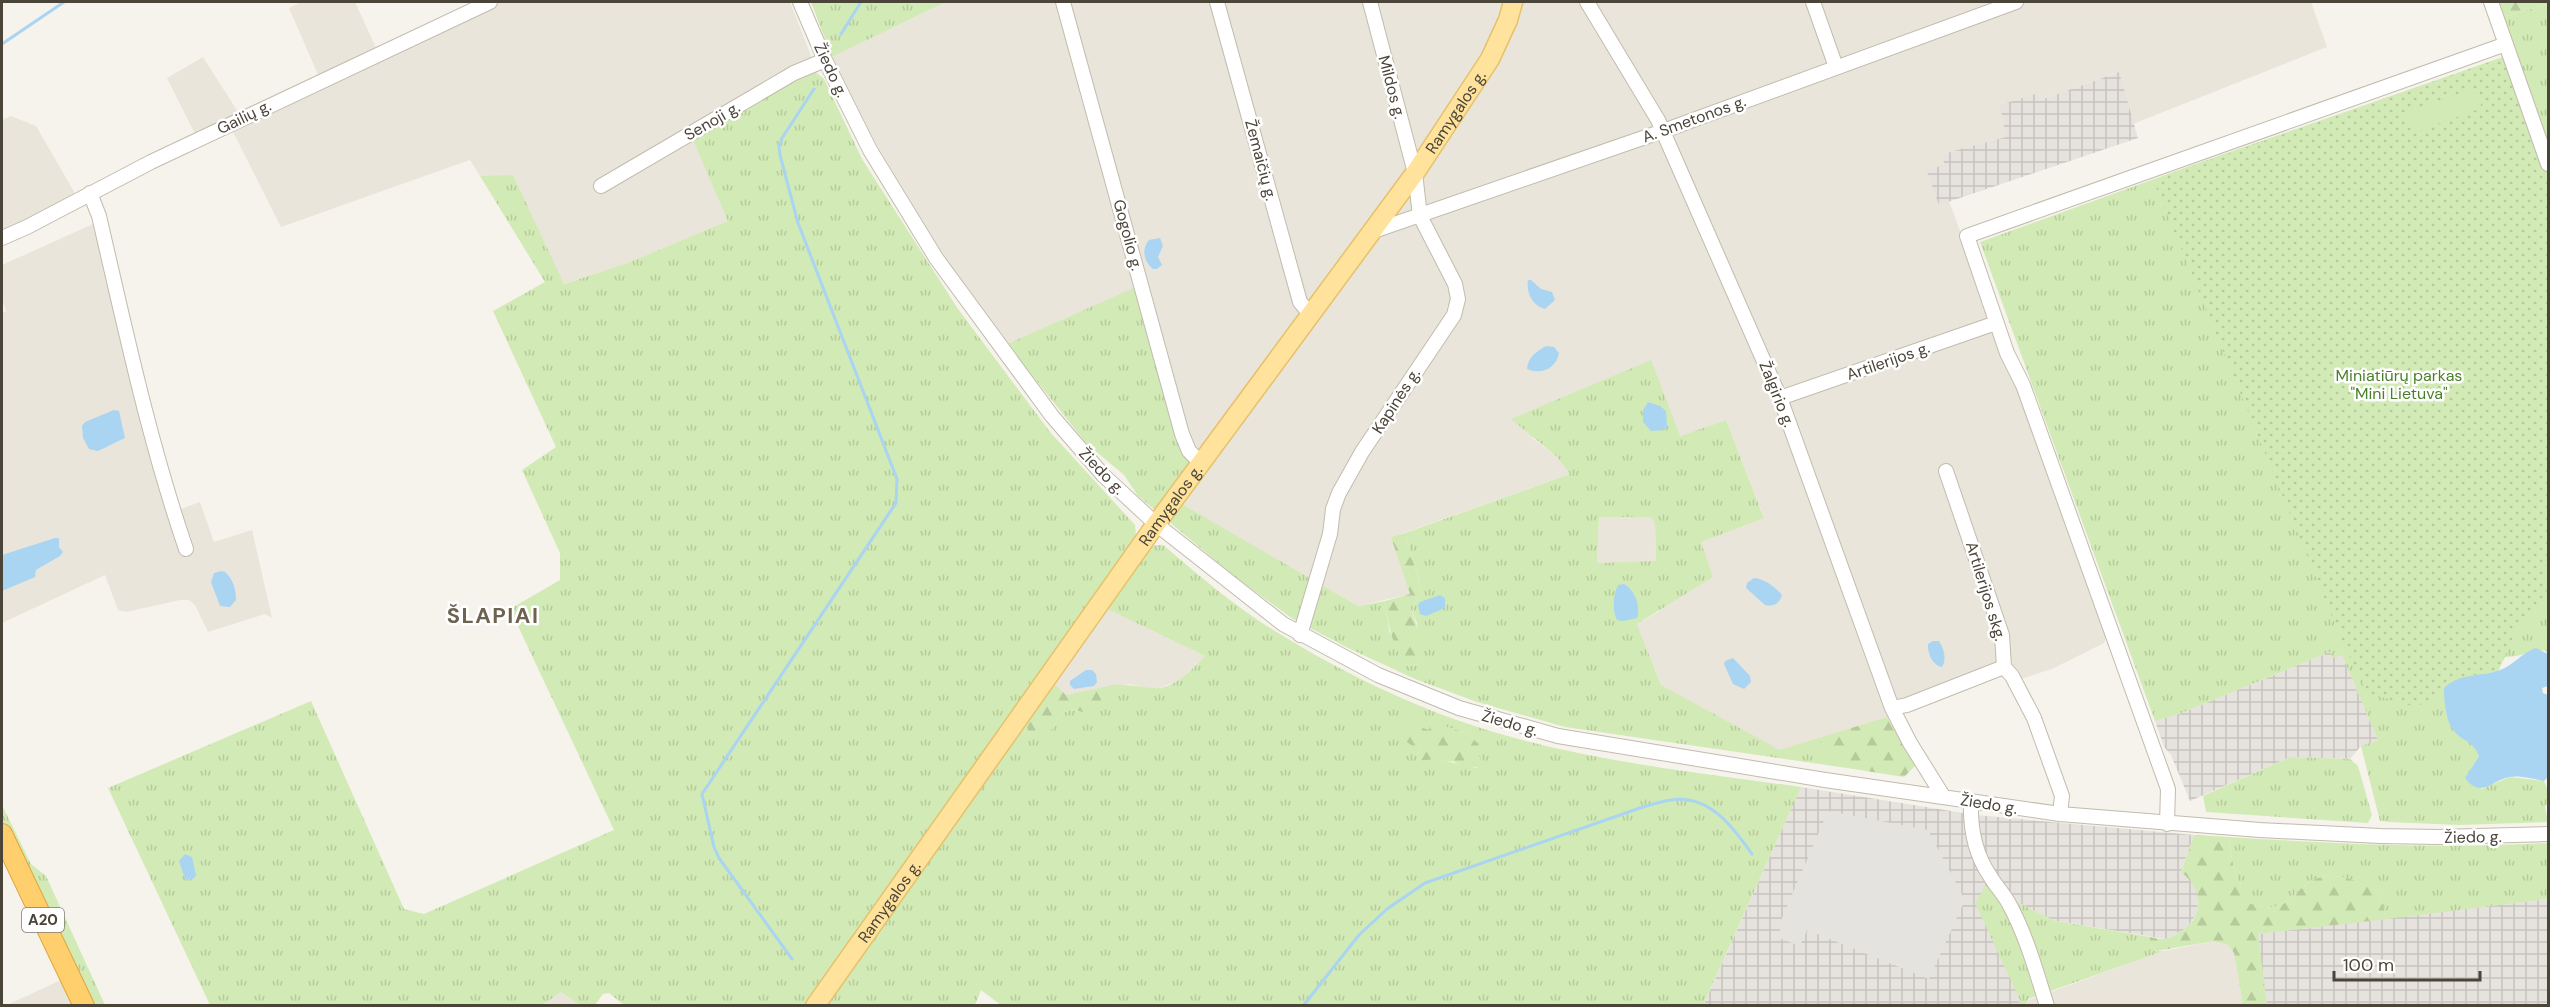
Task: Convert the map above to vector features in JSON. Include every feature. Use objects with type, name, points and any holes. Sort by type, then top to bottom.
[{"type":"highway","name":"A20","points":[[2,834],[84,1005]]},
{"type":"main road","name":"Ramygalos g.","points":[[815,1005],[1156,524],[1415,173],[1490,59],[1508,20],[1513,2]]},
{"type":"street","name":"Gailių g.","points":[[2,238],[27,228],[172,151],[489,2]]},
{"type":"street","name":"Žiedo g.","points":[[800,2],[825,60],[870,150],[936,258],[1052,416],[1103,475],[1156,524],[1300,635],[1378,675],[1460,708],[1558,736],[1676,757],[2060,814],[2167,824],[2380,836],[2548,834]]},
{"type":"street","name":"Gogolio g.","points":[[1063,2],[1182,434],[1189,451],[1201,463]]},
{"type":"street","name":"Žemaičių g.","points":[[1217,2],[1299,302],[1311,315]]},
{"type":"street","name":"Mildos g.","points":[[1370,2],[1415,173]]},
{"type":"street","name":"Žalgirio g.","points":[[1587,2],[1663,131],[1780,398],[1892,708],[1910,743],[1943,796]]},
{"type":"street","points":[[1813,2],[1836,67]]},
{"type":"street","name":"A. Smetonos g.","points":[[1371,232],[1663,131],[2016,2]]},
{"type":"street","points":[[2491,2],[2548,164]]},
{"type":"street","points":[[2167,824],[2168,789],[2023,385],[2007,354],[1967,236],[2506,44]]},
{"type":"street","name":"Senoji g.","points":[[601,186],[794,73],[825,60]]},
{"type":"street","name":"Kapinės g.","points":[[1300,635],[1330,534],[1333,509],[1339,493],[1362,452],[1454,315],[1458,299],[1455,284],[1420,216],[1415,173]]},
{"type":"street","points":[[90,193],[99,216],[131,356],[167,495],[186,549]]},
{"type":"street","name":"Artilerijos g.","points":[[1780,398],[1996,323]]},
{"type":"street","name":"Artilerijos skg.","points":[[1946,471],[2002,635],[2004,667]]},
{"type":"street","points":[[1892,708],[1907,705],[2004,667],[2012,676],[2034,718],[2062,796],[2060,814]]},
{"type":"street","points":[[1971,801],[1972,833],[1982,860],[1988,874],[2008,902],[2026,943],[2047,1005]]},
{"type":"shaded area","points":[[302,2],[355,2],[377,50],[480,2],[790,2],[817,71],[813,70],[729,221],[630,262],[563,284],[513,175],[480,176],[470,160],[281,227],[231,128],[198,140],[167,78],[203,57],[240,115],[319,77],[289,8]]},
{"type":"shaded area","points":[[946,2],[1507,2],[1493,40],[1430,140],[1197,453],[1185,434],[1144,284],[1007,344],[954,272],[875,142],[832,57]]},
{"type":"shaded area","points":[[1519,2],[2311,2],[2327,47],[2133,124],[2118,72],[2041,100],[2038,93],[2001,105],[2006,137],[1942,154],[1944,164],[1939,205],[1949,201],[2107,636],[2104,643],[2052,669],[2011,682],[1999,675],[1887,717],[1780,751],[1661,685],[1637,624],[1660,611],[1701,542],[1764,517],[1726,420],[1680,436],[1531,437],[1557,457],[1570,474],[1392,537],[1410,594],[1358,606],[1179,503],[1253,403]]},
{"type":"shaded area","points":[[2119,72],[2138,138],[1939,205],[1927,172],[1944,164],[1942,154],[2006,137],[2000,105],[2038,93],[2041,100]]},
{"type":"shaded area","points":[[11,116],[36,126],[76,195],[2,231],[2,120]]},
{"type":"shaded area","points":[[104,219],[178,510],[200,502],[214,542],[252,530],[272,618],[265,614],[208,632],[195,605],[189,600],[126,612],[118,610],[105,575],[2,623],[2,313],[6,311],[2,299],[2,265]]},
{"type":"shaded area","points":[[1599,517],[1651,517],[1655,523],[1656,562],[1597,563]]},
{"type":"shaded area","points":[[1105,608],[1205,656],[1179,681],[1155,689],[1129,684],[1066,695],[1053,682]]},
{"type":"shaded area","points":[[2330,652],[2342,655],[2378,740],[2361,746],[2350,759],[2290,757],[2190,801],[2171,755],[2164,747],[2155,721],[2179,714]]},
{"type":"shaded area","points":[[1801,787],[1976,815],[2194,835],[2181,871],[2192,880],[2199,894],[2197,913],[2187,928],[2166,939],[2055,921],[2009,898],[2020,1000],[2018,1005],[1703,1006]]},
{"type":"shaded area","points":[[1828,811],[1928,830],[1965,900],[1929,979],[1807,930],[1800,946],[1777,937],[1781,927],[1779,925]]},
{"type":"shaded area","points":[[2548,899],[2548,1005],[2267,1005],[2257,934]]},
{"type":"shaded area","points":[[2214,941],[2228,945],[2234,953],[2243,1005],[2026,1006],[2028,1000],[2164,951]]},
{"type":"shaded area","points":[[63,979],[77,1006],[5,1006]]},
{"type":"shaded area","points":[[561,992],[580,1005],[541,1006]]},
{"type":"green space","points":[[811,2],[946,2],[832,57]]},
{"type":"green space","points":[[2497,2],[2548,2],[2548,4],[2502,17]]},
{"type":"green space","points":[[2548,4],[2548,148],[2502,17]]},
{"type":"green space","points":[[2506,56],[2548,173],[2548,654],[2545,650],[2505,657],[2498,671],[2483,674],[2453,729],[2475,745],[2479,756],[2471,768],[2481,789],[2510,777],[2544,781],[2548,791],[2548,803],[2545,806],[2548,822],[2459,825],[2380,821],[2361,746],[2378,740],[2342,655],[2333,658],[2330,652],[2179,714],[2155,721],[1980,242]]},
{"type":"green space","name":"Miniatiūrų parkas \"Mini Lietuva\"","points":[[2506,56],[2548,173],[2548,563],[2543,567],[2548,601],[2538,606],[2522,621],[2498,671],[2452,679],[2429,703],[2413,706],[2367,693],[2343,643],[2153,180]]},
{"type":"green space","points":[[813,70],[824,79],[862,159],[958,309],[1050,432],[1135,525],[1136,536],[1132,545],[806,1005],[624,1005],[609,993],[603,994],[595,1005],[580,1005],[561,992],[541,1006],[210,1005],[108,788],[311,701],[404,909],[424,914],[614,830],[510,609],[560,580],[560,553],[522,470],[556,447],[493,311],[545,282],[480,176],[513,175],[564,284],[630,262],[728,221],[693,140],[703,129]]},
{"type":"green space","points":[[2475,88],[2482,108],[2413,133],[2406,112]]},
{"type":"green space","points":[[1145,283],[1185,433],[1197,453],[1168,496],[1358,606],[1385,601],[1389,630],[1406,665],[1413,666],[1420,662],[1417,623],[1410,607],[1423,595],[1405,533],[1570,474],[1557,457],[1511,419],[1651,360],[1680,436],[1726,420],[1764,518],[1701,542],[1713,577],[1637,624],[1661,685],[1780,750],[1822,737],[1821,749],[1847,768],[1565,727],[1477,702],[1415,679],[1348,648],[1293,619],[1239,580],[1138,496],[1124,475],[1086,443],[1007,344]],"holes":[[[1599,517],[1651,517],[1655,523],[1656,561],[1597,563]]]},
{"type":"green space","points":[[1405,533],[1423,595],[1410,607],[1421,648],[1420,662],[1413,666],[1406,665],[1397,650],[1389,627],[1385,601],[1410,594],[1391,537]]},
{"type":"green space","points":[[1163,545],[1260,622],[1328,662],[1383,690],[1468,724],[1572,752],[1648,766],[1801,787],[1703,1005],[1002,1006],[981,990],[975,1005],[823,1006],[1025,721],[1054,727],[1060,714],[1073,709],[1091,715],[1114,685],[1153,688],[1168,686],[1182,678],[1205,656],[1105,608],[1149,548]],"holes":[[[1441,726],[1465,732],[1479,744],[1474,755],[1477,768],[1443,760],[1422,761],[1417,758],[1420,748],[1404,739],[1406,730],[1429,730]]]},
{"type":"green space","points":[[1053,682],[1066,695],[1114,685],[1099,703],[1098,713],[1091,715],[1073,709],[1060,714],[1054,727],[1041,739],[1030,736],[1025,721]]},
{"type":"green space","points":[[1420,715],[1423,728],[1429,730],[1431,720],[1438,718],[1442,726],[1465,732],[1479,744],[1475,755],[1480,757],[1482,764],[1467,767],[1453,761],[1422,761],[1417,758],[1420,748],[1403,739],[1406,730],[1403,723],[1413,716]]},
{"type":"green space","points":[[1887,717],[1915,766],[1904,777],[1847,768],[1820,749],[1822,737]]},
{"type":"green space","points":[[2290,757],[2350,759],[2358,766],[2372,815],[2368,823],[2206,812],[2203,796]]},
{"type":"green space","points":[[2,805],[31,864],[46,876],[105,1005],[94,1005],[2,820]]},
{"type":"green space","points":[[2194,835],[2229,837],[2235,872],[2251,904],[2279,906],[2313,880],[2322,877],[2342,877],[2379,892],[2387,919],[2258,934],[2267,1005],[2243,1005],[2234,953],[2228,945],[2214,941],[2157,951],[2150,944],[2150,937],[2165,939],[2187,927],[2197,912],[2197,895],[2194,887],[2181,872]]},
{"type":"green space","points":[[2229,837],[2388,845],[2468,846],[2548,843],[2548,899],[2387,919],[2379,892],[2351,879],[2332,876],[2313,880],[2279,906],[2251,905],[2235,873]]},
{"type":"green space","points":[[1993,874],[2009,898],[2055,921],[2150,937],[2150,944],[2157,951],[2164,951],[2028,999],[2026,1005],[2018,1005],[2020,1000],[1975,903]]},
{"type":"water","points":[[1160,238],[1163,246],[1158,257],[1162,265],[1153,269],[1144,251],[1149,240]]},
{"type":"water","points":[[1528,280],[1541,289],[1552,292],[1555,300],[1545,309],[1531,298]]},
{"type":"water","points":[[1546,346],[1554,347],[1559,353],[1555,363],[1542,371],[1527,369],[1531,358]]},
{"type":"water","points":[[1648,402],[1666,411],[1667,427],[1664,430],[1651,431],[1643,422],[1643,410]]},
{"type":"water","points":[[114,410],[119,411],[125,438],[98,451],[89,449],[83,438],[82,426],[85,422]]},
{"type":"water","points":[[59,538],[59,547],[63,552],[60,556],[36,570],[35,577],[2,591],[2,555]]},
{"type":"water","points":[[221,571],[228,575],[235,588],[236,600],[230,607],[220,606],[211,582],[214,573]]},
{"type":"water","points":[[1754,578],[1773,586],[1782,595],[1778,603],[1771,606],[1765,605],[1746,588],[1747,583]]},
{"type":"water","points":[[1624,584],[1634,594],[1638,604],[1638,614],[1637,618],[1623,621],[1617,620],[1614,602],[1618,585]]},
{"type":"water","points":[[1440,595],[1445,598],[1445,608],[1426,616],[1420,614],[1418,605],[1420,602]]},
{"type":"water","points":[[1939,641],[1943,651],[1945,657],[1942,667],[1933,662],[1930,655],[1928,644]]},
{"type":"water","points":[[2536,648],[2548,654],[2548,686],[2542,688],[2543,693],[2548,695],[2548,777],[2544,781],[2509,777],[2486,787],[2476,787],[2465,778],[2479,756],[2471,744],[2453,730],[2446,710],[2444,688],[2456,680],[2505,668]]},
{"type":"water","points":[[1733,658],[1750,676],[1751,682],[1744,689],[1733,684],[1724,664],[1725,661]]},
{"type":"water","points":[[1086,670],[1092,670],[1096,674],[1097,682],[1094,686],[1074,689],[1070,681]]},
{"type":"water","points":[[185,854],[192,857],[196,875],[193,879],[185,879],[179,861]]},
{"type":"waterway","points":[[2,44],[64,2]]},
{"type":"waterway","points":[[841,34],[861,2]]},
{"type":"waterway","points":[[792,959],[719,858],[714,847],[702,794],[896,503],[897,479],[798,223],[780,155],[779,146],[782,138],[814,89]]},
{"type":"waterway","points":[[1303,1006],[1359,935],[1387,909],[1425,883],[1640,808],[1671,800],[1685,799],[1697,802],[1708,807],[1728,823],[1752,854]]},
{"type":"district","name":"ŠLAPIAI","points":[[493,615]]}]
